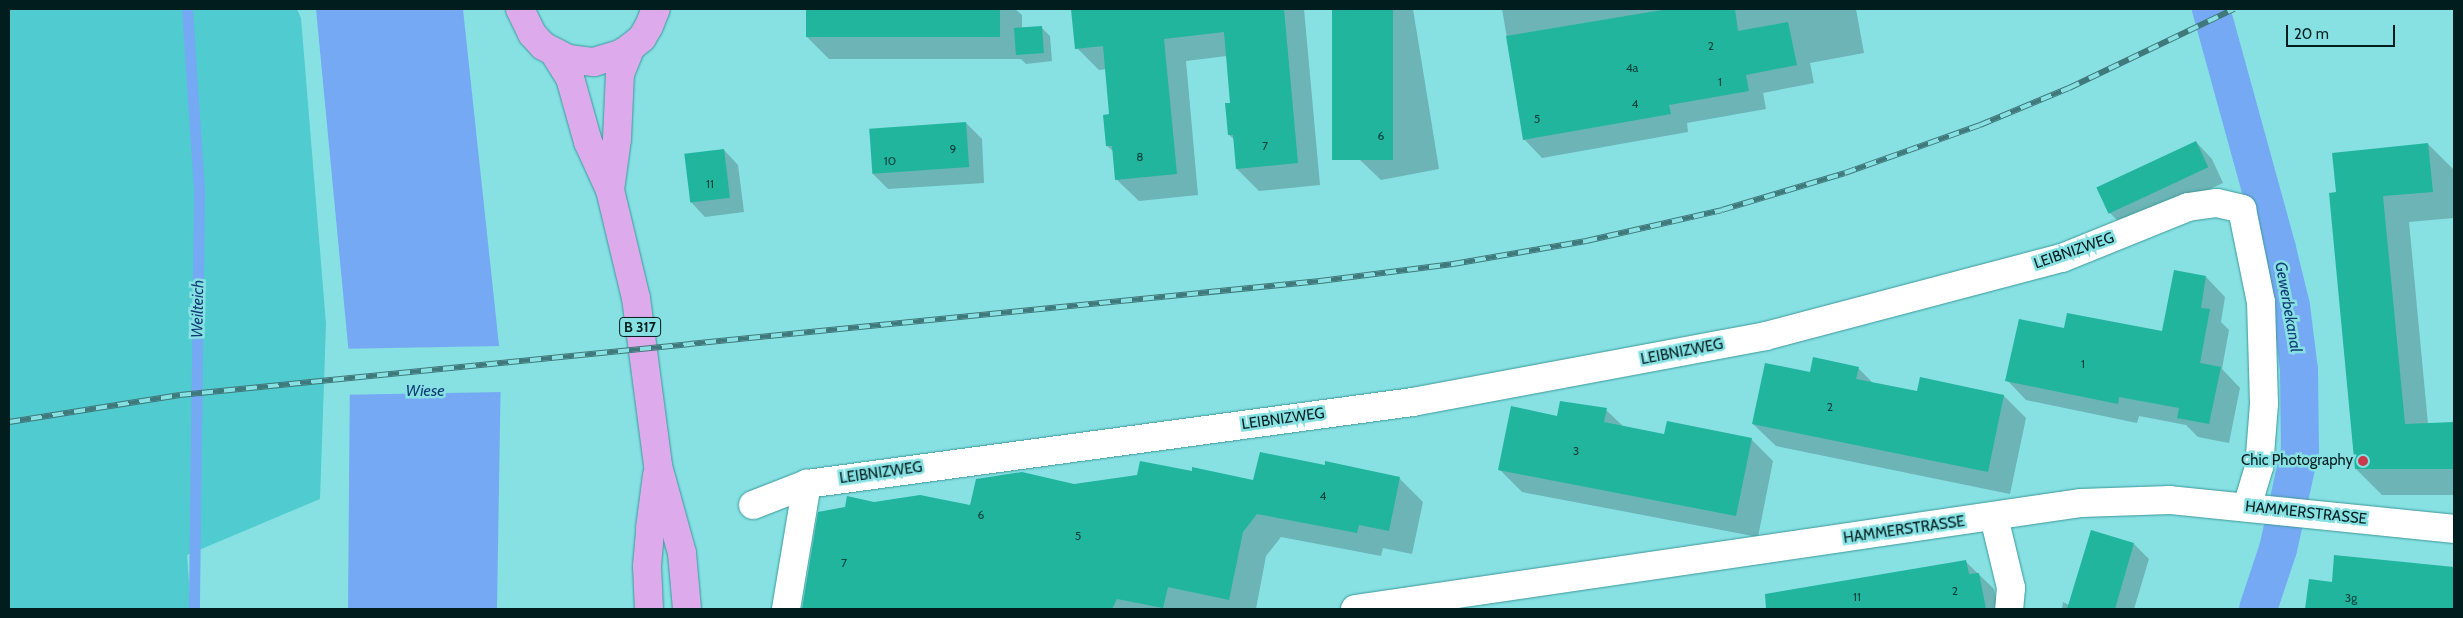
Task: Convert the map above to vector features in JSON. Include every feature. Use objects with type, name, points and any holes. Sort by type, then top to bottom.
[{"type":"main road","points":[[520,9],[532,34],[555,54],[568,59],[594,62],[620,54],[642,38],[656,9]]},
{"type":"main road","name":"B 317","points":[[610,190],[617,139],[620,74],[631,47]]},
{"type":"main road","name":"B 317","points":[[555,54],[570,78],[588,142],[610,190],[636,298],[658,466],[682,553],[688,609]]},
{"type":"main road","name":"B 317","points":[[649,609],[647,566],[658,466]]},
{"type":"street","name":"LEIBNIZWEG","points":[[753,505],[808,484],[1414,402],[1766,336],[2062,258],[2188,208],[2217,203],[2242,209],[2261,302],[2264,404],[2255,507]]},
{"type":"street","points":[[786,609],[808,484]]},
{"type":"street","name":"HAMMERSTRASSE","points":[[1355,609],[1413,605],[2081,504],[2170,500],[2255,507],[2454,529]]},
{"type":"street","points":[[1994,517],[2011,588],[2009,609]]},
{"type":"shaded area","points":[[9,9],[297,9],[301,18],[326,324],[320,499],[187,555],[191,609],[9,609]]},
{"type":"water","name":"Wiese","points":[[316,9],[463,9],[501,364],[497,609],[348,609],[350,366]]},
{"type":"pier","points":[[502,346],[503,392],[347,395],[346,349]]},
{"type":"building","points":[[806,9],[1000,9],[1000,37],[806,37]]},
{"type":"building","points":[[1071,9],[1284,9],[1298,163],[1236,169],[1233,135],[1228,135],[1225,103],[1230,103],[1224,32],[1164,39],[1177,174],[1115,180],[1112,146],[1106,146],[1103,115],[1109,114],[1103,46],[1075,49]]},
{"type":"building","points":[[1332,9],[1393,9],[1393,160],[1332,160]]},
{"type":"building","points":[[1668,9],[1735,9],[1738,31],[1788,22],[1797,65],[1746,75],[1749,91],[1669,105],[1671,114],[1523,140],[1506,36]]},
{"type":"building","points":[[1042,26],[1044,53],[1016,55],[1014,28]]},
{"type":"building","points":[[966,122],[969,167],[872,174],[869,129]]},
{"type":"building","points":[[2196,141],[2208,167],[2109,214],[2096,187]]},
{"type":"building","points":[[2428,143],[2433,192],[2383,196],[2405,424],[2454,422],[2454,469],[2355,469],[2329,193],[2336,192],[2332,153]]},
{"type":"building","points":[[724,149],[730,198],[690,203],[684,154]]},
{"type":"building","points":[[2174,270],[2206,276],[2201,308],[2210,309],[2200,363],[2221,367],[2209,424],[2177,418],[2179,408],[2119,397],[2118,404],[2005,381],[2019,319],[2064,328],[2067,313],[2162,331]]},
{"type":"building","points":[[1813,357],[1859,367],[1856,379],[1917,391],[1920,377],[2004,395],[1988,472],[1752,424],[1765,363],[1810,372]]},
{"type":"building","points":[[1560,401],[1607,408],[1604,422],[1664,434],[1667,421],[1752,438],[1736,516],[1498,470],[1511,406],[1557,416]]},
{"type":"building","points":[[1260,452],[1325,465],[1325,461],[1400,477],[1389,531],[1359,525],[1357,533],[1257,514],[1243,532],[1229,600],[1168,587],[1163,608],[1117,599],[1112,609],[802,609],[818,512],[845,507],[847,496],[874,502],[920,495],[970,505],[976,479],[1022,472],[1074,484],[1137,475],[1140,461],[1192,471],[1192,467],[1253,480]]},
{"type":"building","points":[[2091,530],[2134,543],[2115,609],[2067,609]]},
{"type":"building","points":[[2334,555],[2454,567],[2454,609],[2305,609],[2309,579],[2332,582]]},
{"type":"building","points":[[1966,560],[1969,574],[1979,573],[1986,609],[1766,609],[1765,594]]},
{"type":"waterway","name":"Weilteich","points":[[187,9],[199,192],[194,609]]},
{"type":"waterway","name":"Gewerbekanal","points":[[2211,9],[2291,306],[2299,370],[2300,450],[2278,549],[2258,609]]},
{"type":"railway","points":[[9,422],[180,395],[1320,281],[1453,264],[1586,241],[1722,210],[1845,173],[1980,125],[2069,88],[2234,9]]},
{"type":"place","name":"Chic Photography","points":[[2363,461]]}]
